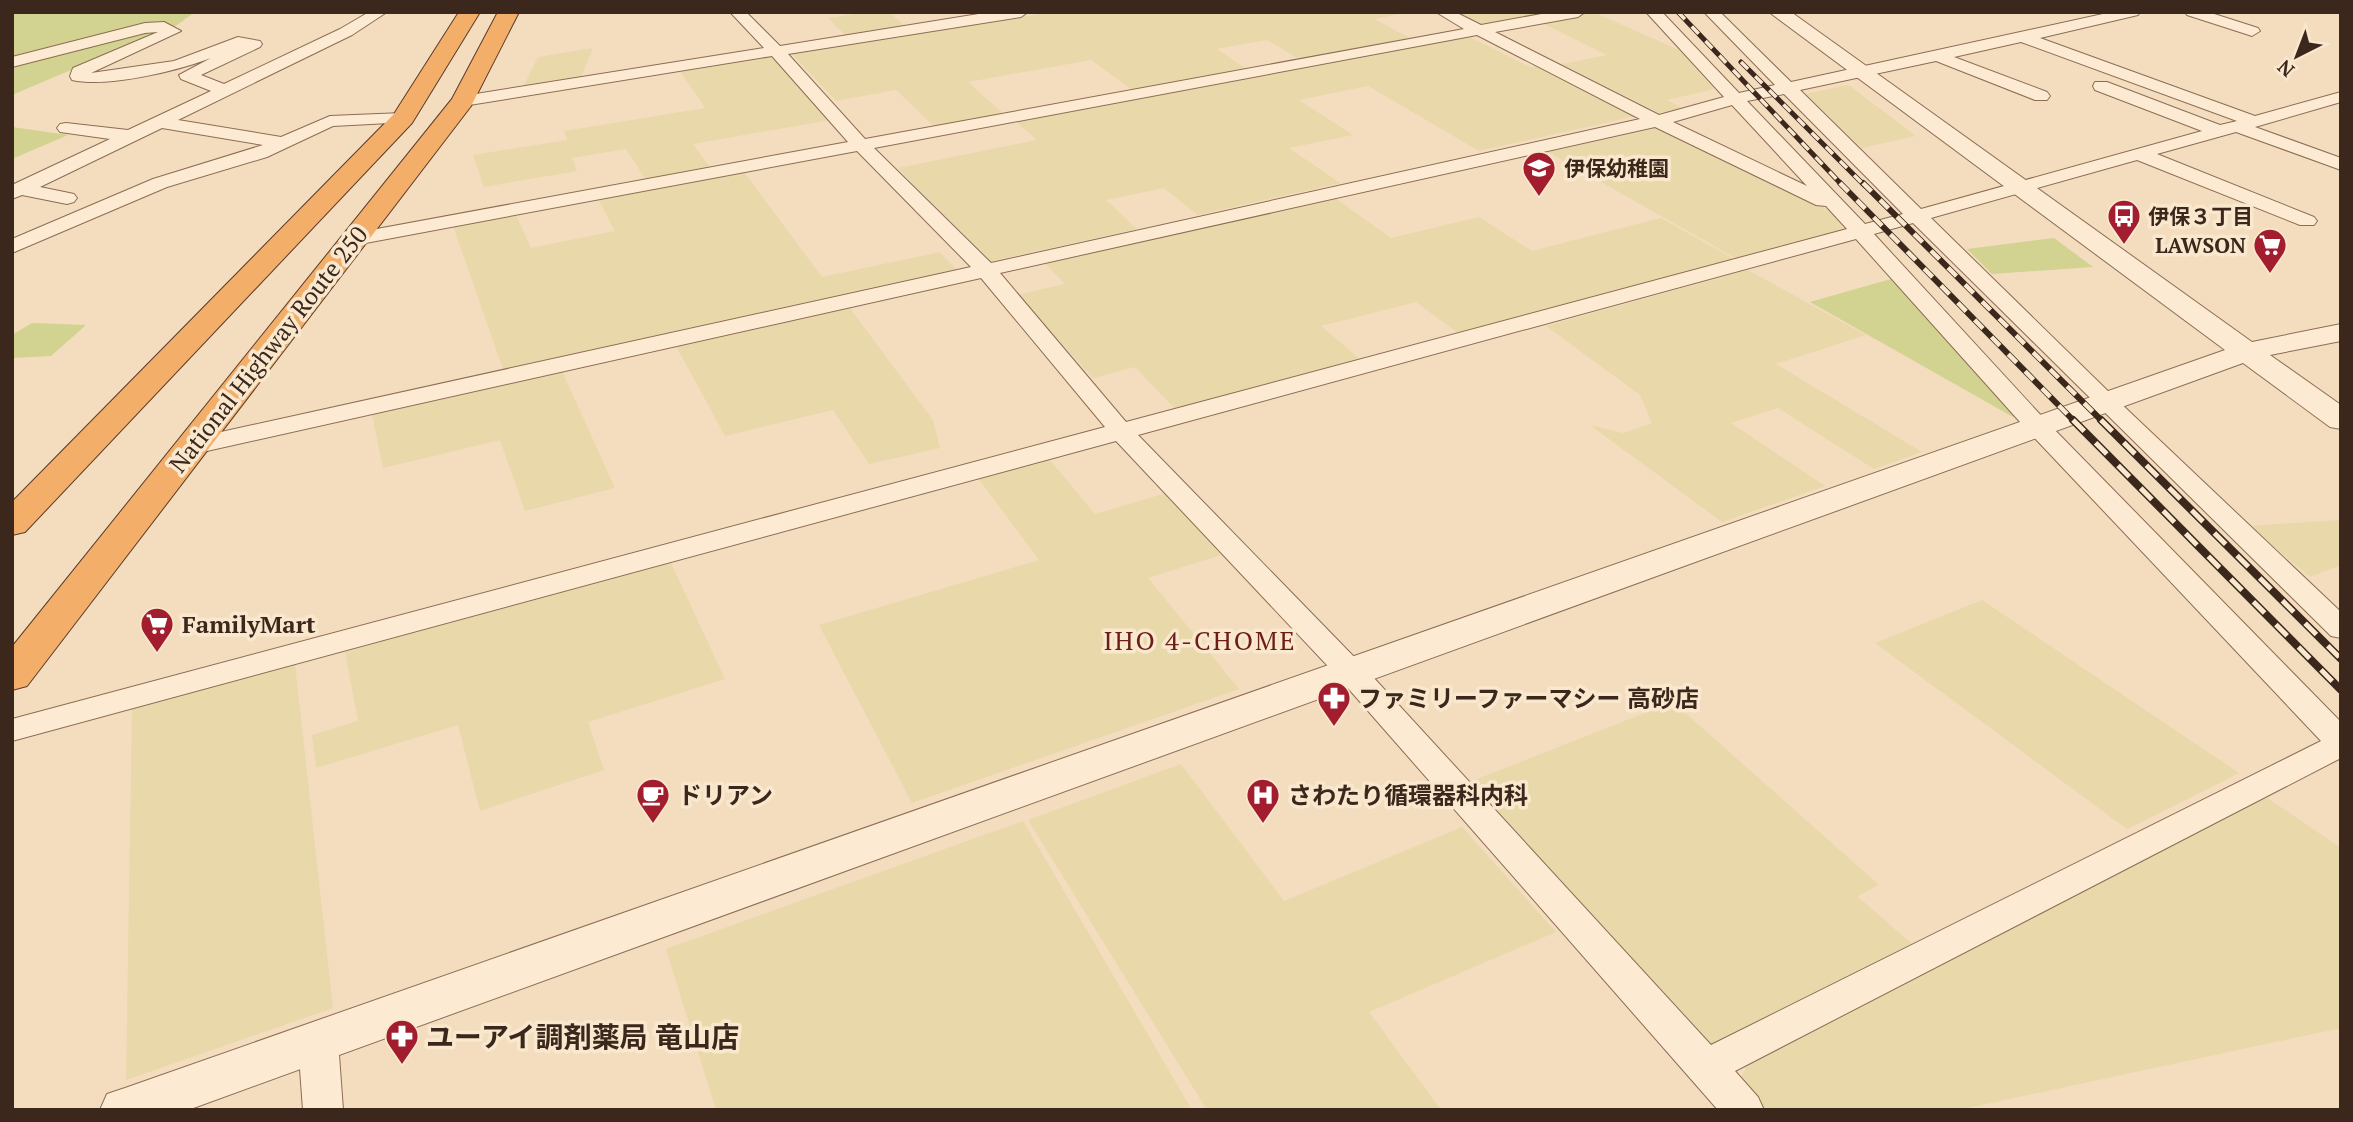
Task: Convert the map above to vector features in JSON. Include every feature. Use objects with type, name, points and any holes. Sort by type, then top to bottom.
[{"type":"highway","name":"National Highway Route 250","points":[[12,524],[403,118],[470,12]]},
{"type":"highway","name":"National Highway Route 250","points":[[12,676],[463,101],[509,12]]},
{"type":"street","points":[[15,191],[133,136],[380,12]]},
{"type":"street","points":[[737,12],[862,146],[985,269],[1121,431],[1351,672],[1744,1110]]},
{"type":"street","points":[[463,101],[1021,12]]},
{"type":"street","points":[[1443,12],[1657,121],[1838,208]]},
{"type":"street","points":[[355,239],[1578,12]]},
{"type":"street","points":[[1653,12],[1860,231],[2038,427],[2341,743],[1706,1067]]},
{"type":"street","points":[[1711,12],[2106,403],[2341,629]]},
{"type":"street","points":[[1778,12],[2341,420]]},
{"type":"street","points":[[2045,12],[2080,24]]},
{"type":"street","points":[[189,447],[1657,121],[1734,99],[2133,12]]},
{"type":"street","points":[[2192,12],[2252,31]]},
{"type":"street","points":[[12,62],[164,27],[173,31],[79,72],[78,76],[90,78],[177,65],[238,42],[254,44],[187,75],[225,90]]},
{"type":"street","points":[[2023,37],[2237,126],[2341,164]]},
{"type":"street","points":[[304,52],[330,55]]},
{"type":"street","points":[[1937,56],[2041,96]]},
{"type":"street","points":[[2092,85],[2237,126]]},
{"type":"street","points":[[12,730],[1916,216],[2341,97]]},
{"type":"street","points":[[12,247],[160,183],[260,153],[330,121],[403,118]]},
{"type":"street","points":[[160,122],[280,142]]},
{"type":"street","points":[[66,128],[133,136]]},
{"type":"street","points":[[2139,154],[2307,221]]},
{"type":"street","points":[[15,191],[67,198]]},
{"type":"street","points":[[125,1110],[2247,353],[2308,335],[2341,332]]},
{"type":"street","points":[[318,1041],[323,1110]]},
{"type":"shaded area","points":[[889,12],[907,28],[848,38],[828,18]]},
{"type":"shaded area","points":[[1051,12],[1410,12],[1374,19],[1410,38],[1299,59],[1267,40],[1217,49],[1248,70],[1134,91],[1091,60],[968,82],[1005,115],[936,128],[896,90],[836,101],[792,54]]},
{"type":"shaded area","points":[[1456,12],[1559,12],[1484,26]]},
{"type":"shaded area","points":[[1593,12],[1679,50],[1714,89],[1667,100],[1682,108],[1659,113],[1562,64],[1607,55],[1540,22]]},
{"type":"shaded area","points":[[1466,35],[1530,67],[1540,65],[1641,115],[1479,151],[1368,86],[1299,100],[1353,135],[1289,148],[1340,183],[1198,215],[1164,188],[1106,200],[1137,229],[987,262],[898,168],[1037,140],[1014,120]]},
{"type":"shaded area","points":[[593,48],[581,77],[523,87],[538,57]]},
{"type":"shaded area","points":[[774,56],[830,120],[693,144],[711,169],[646,180],[626,149],[572,158],[577,171],[484,187],[473,155],[567,140],[564,131],[705,108],[680,71]]},
{"type":"shaded area","points":[[1847,85],[1916,136],[1862,148],[1806,94]]},
{"type":"shaded area","points":[[1662,127],[1833,212],[1844,230],[1737,259],[1548,152]]},
{"type":"shaded area","points":[[744,172],[822,277],[940,252],[956,269],[503,369],[453,226],[516,215],[531,248],[615,231],[598,199]]},
{"type":"shaded area","points":[[1335,198],[1391,238],[1479,217],[1532,251],[1661,218],[1734,259],[1458,333],[1416,302],[1321,326],[1360,359],[1175,409],[1135,367],[1093,378],[1017,295],[1065,284],[1045,263]]},
{"type":"shaded area","points":[[1748,270],[1866,335],[1776,364],[1922,452],[1874,469],[1778,408],[1731,423],[1825,486],[1722,522],[1590,425],[1623,433],[1652,423],[1640,395],[1546,326]]},
{"type":"shaded area","points":[[849,307],[933,420],[940,448],[869,464],[833,410],[725,436],[676,346]]},
{"type":"shaded area","points":[[562,371],[615,488],[525,511],[500,440],[383,468],[372,414]]},
{"type":"shaded area","points":[[1049,459],[1095,514],[1166,493],[1221,555],[1148,578],[1239,689],[912,803],[819,625],[1039,560],[978,478]]},
{"type":"shaded area","points":[[2341,521],[2341,565],[2310,577],[2249,526]]},
{"type":"shaded area","points":[[670,561],[725,679],[588,722],[604,770],[480,811],[458,725],[316,768],[312,735],[358,721],[345,652]]},
{"type":"shaded area","points":[[1982,600],[2239,773],[2127,829],[1875,643]]},
{"type":"shaded area","points":[[295,664],[333,1008],[126,1080],[132,708]]},
{"type":"shaded area","points":[[1673,702],[1879,885],[1857,896],[1912,944],[1709,1045],[1467,783]]},
{"type":"shaded area","points":[[1181,764],[1284,901],[1462,827],[1556,932],[1369,1012],[1441,1110],[1207,1110],[1028,820]]},
{"type":"shaded area","points":[[2266,797],[2341,848],[2341,1028],[1958,1110],[1764,1110],[1738,1083],[1748,1063]]},
{"type":"shaded area","points":[[1023,821],[1192,1110],[716,1110],[666,949]]},
{"type":"green space","points":[[12,12],[195,12],[177,25],[12,95]]},
{"type":"green space","points":[[12,127],[68,135],[12,159]]},
{"type":"green space","points":[[2054,238],[2093,267],[1992,274],[1967,249]]},
{"type":"green space","points":[[1891,279],[2024,416],[2013,417],[1810,302]]},
{"type":"green space","points":[[32,323],[86,325],[51,356],[12,358],[12,335]]},
{"type":"railway","points":[[1678,12],[1842,185]]},
{"type":"railway","points":[[1741,62],[1864,185]]},
{"type":"railway","points":[[1840,183],[2075,422]]},
{"type":"railway","points":[[1863,183],[2103,422]]},
{"type":"railway","points":[[2073,420],[2341,690]]},
{"type":"railway","points":[[2101,420],[2341,659]]},
{"type":"place","name":"伊保幼稚園","points":[[1539,198]]},
{"type":"place","name":"伊保３丁目","points":[[2124,246]]},
{"type":"place","name":"LAWSON","points":[[2270,275]]},
{"type":"place","name":"FamilyMart","points":[[157,654]]},
{"type":"place","name":"ファミリーファーマシー 高砂店","points":[[1334,728]]},
{"type":"place","name":"ドリアン","points":[[653,825]]},
{"type":"place","name":"さわたり循環器科内科","points":[[1263,825]]},
{"type":"place","name":"ユーアイ調剤薬局 竜山店","points":[[402,1066]]},
{"type":"district","name":"IHO 4-CHOME","points":[[1200,640]]}]
